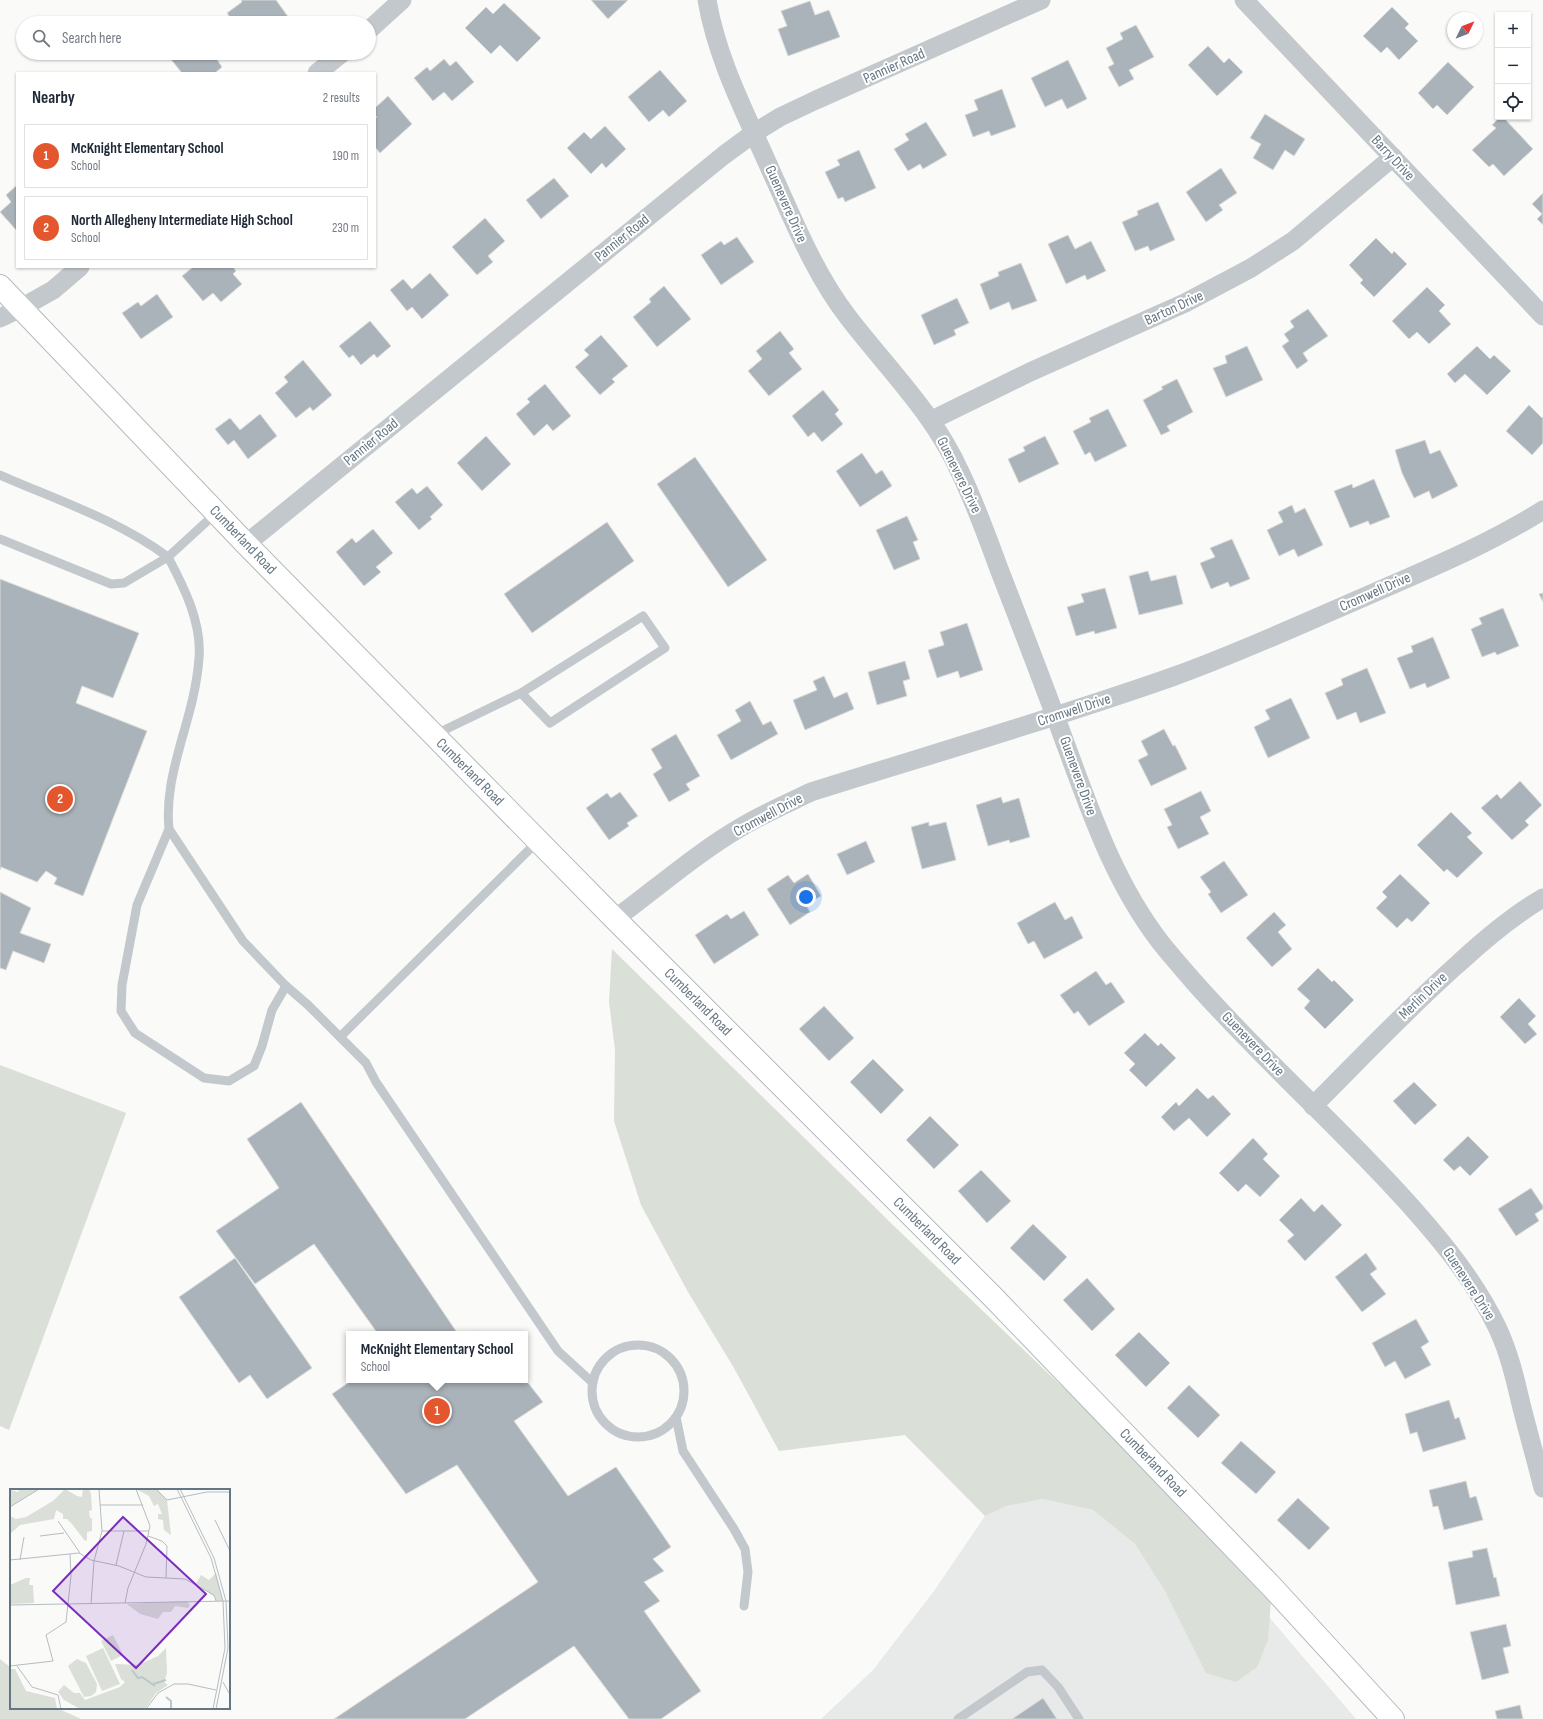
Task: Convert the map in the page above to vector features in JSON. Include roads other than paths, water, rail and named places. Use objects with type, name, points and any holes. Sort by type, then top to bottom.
[{"type":"main road","name":"Cumberland Road","points":[[0,286],[246,544],[615,919],[997,1301],[1272,1587],[1393,1719]]},
{"type":"street","points":[[376,24],[402,0]]},
{"type":"street","name":"Guenevere Drive","points":[[707,0],[721,53],[737,94],[824,283],[848,316],[932,420],[959,469],[1004,580],[1098,831],[1117,872],[1138,910],[1161,943],[1214,1004],[1252,1045],[1381,1173],[1460,1263],[1498,1329],[1511,1363],[1543,1488]]},
{"type":"street","name":"Pannier Road","points":[[246,544],[724,154],[754,133],[780,117],[816,100],[1041,0]]},
{"type":"street","name":"Barry Drive","points":[[1244,0],[1543,316]]},
{"type":"street","points":[[318,72],[333,60]]},
{"type":"street","name":"Barton Drive","points":[[932,420],[1030,372],[1185,303],[1251,268],[1293,241],[1393,157]]},
{"type":"street","points":[[0,318],[53,290],[79,268]]},
{"type":"street","name":"Cromwell Drive","points":[[615,919],[708,850],[742,827],[777,808],[812,792],[1174,677],[1229,655],[1439,564],[1489,540],[1543,510]]},
{"type":"street","name":"Merlin Drive","points":[[1313,1106],[1439,980],[1514,916],[1543,898]]},
{"type":"lane","points":[[0,475],[122,528],[150,543],[168,557],[183,585],[193,614],[199,657],[193,698],[174,766],[167,812],[169,829],[244,941],[286,986],[308,1004],[366,1063],[393,1108],[558,1351],[593,1383]]},
{"type":"lane","points":[[0,539],[111,584],[124,583],[168,557],[216,513]]},
{"type":"lane","points":[[434,735],[521,693],[643,616],[665,648],[550,723],[521,693]]},
{"type":"lane","points":[[169,829],[137,905],[122,985],[121,1011],[134,1033],[204,1078],[229,1081],[254,1066],[262,1046],[272,1010],[286,986]]},
{"type":"lane","points":[[340,1037],[538,841]]},
{"type":"lane","points":[[640,1345],[652,1346],[667,1353],[676,1365],[683,1382],[684,1398],[676,1417],[664,1428],[650,1435],[635,1437],[617,1431],[603,1420],[596,1410],[592,1398],[593,1383],[600,1365],[608,1356],[621,1348],[640,1345]]},
{"type":"lane","points":[[676,1417],[683,1451],[734,1529],[745,1549],[748,1572],[744,1606]]},
{"type":"lane","points":[[958,1719],[1027,1672],[1042,1670],[1058,1687],[1079,1719]]},
{"type":"place","name":"North Allegheny Intermediate High School","points":[[60,799]]},
{"type":"place","name":"McKnight Elementary School","points":[[437,1411]]}]
